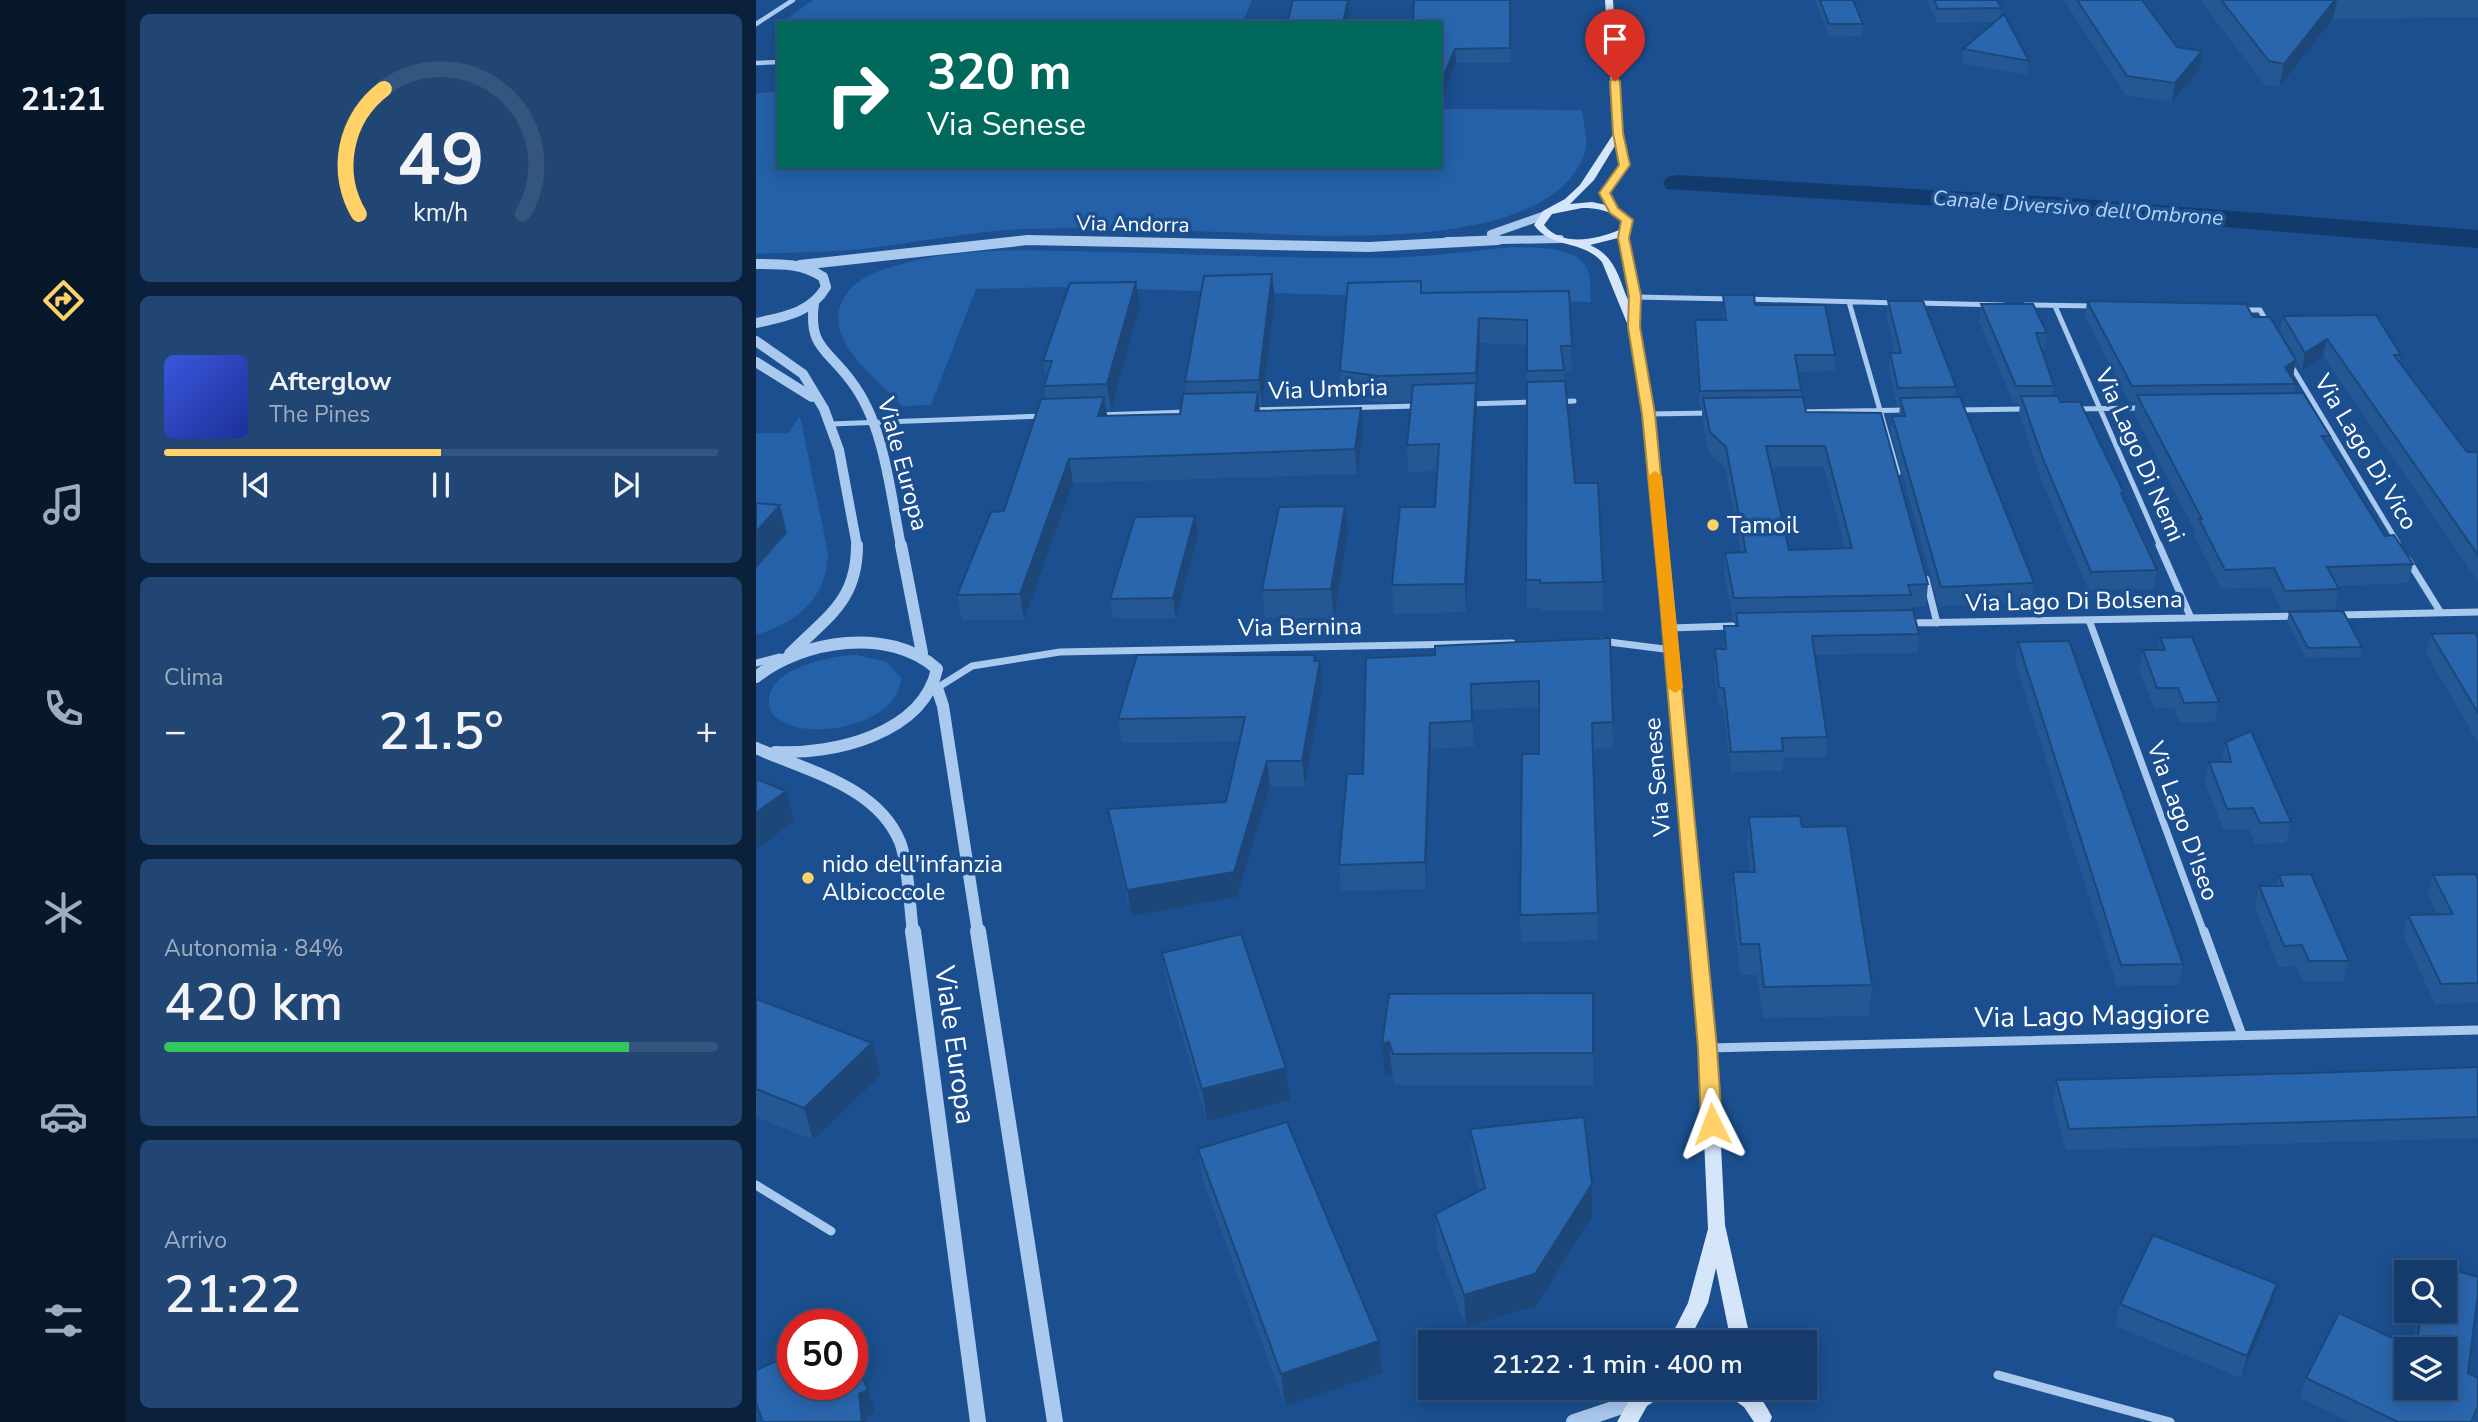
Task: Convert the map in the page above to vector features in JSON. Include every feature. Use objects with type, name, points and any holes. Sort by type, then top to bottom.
[{"type":"main road","points":[[1609,0],[1618,133],[1625,165],[1605,193],[1614,210]]},
{"type":"main road","points":[[1560,239],[1542,230],[1540,220],[1586,184],[1618,133]]},
{"type":"main road","points":[[1549,213],[1589,205],[1614,210]]},
{"type":"main road","name":"Via Senese","points":[[1614,210],[1627,220],[1623,238],[1635,296],[1634,327],[1649,414],[1708,1048],[1717,1224],[1739,1330]]},
{"type":"main road","name":"Via Senese","points":[[1560,239],[1602,240],[1625,229]]},
{"type":"main road","name":"Via Senese","points":[[1574,241],[1591,248],[1607,261],[1634,327]]},
{"type":"main road","name":"Via Senese","points":[[1684,1330],[1698,1303],[1708,1271],[1717,1224]]},
{"type":"main road","points":[[1627,1422],[1645,1400]]},
{"type":"main road","points":[[1750,1400],[1763,1420]]},
{"type":"main road","points":[[1757,1400],[1763,1420]]},
{"type":"street","points":[[756,24],[793,0]]},
{"type":"street","points":[[756,63],[777,62]]},
{"type":"street","name":"Via Andorra","points":[[1467,240],[1506,230],[1549,213]]},
{"type":"street","name":"Via Andorra","points":[[800,265],[1028,240],[1368,247],[1467,240],[1560,239]]},
{"type":"street","points":[[756,264],[800,265]]},
{"type":"street","name":"Viale Europa","points":[[800,265],[823,275],[827,282],[827,289],[814,303],[814,342],[859,392],[871,421],[902,545],[922,653],[937,669],[937,688],[946,719],[1055,1422]]},
{"type":"street","points":[[1635,296],[2096,306]]},
{"type":"street","points":[[1849,302],[1899,477]]},
{"type":"street","points":[[756,323],[782,318],[814,303]]},
{"type":"street","name":"Via Lago Di Nemi","points":[[2055,306],[2192,618]]},
{"type":"street","points":[[2232,310],[2260,310],[2273,334]]},
{"type":"street","points":[[756,341],[803,374],[831,424],[857,542],[857,571],[848,595],[788,656],[756,677]]},
{"type":"street","name":"Via Lago Di Vico","points":[[2287,358],[2441,613]]},
{"type":"street","points":[[756,362],[814,397]]},
{"type":"street","points":[[1464,404],[1574,401]]},
{"type":"street","name":"Via Umbria","points":[[1243,411],[1422,405]]},
{"type":"street","points":[[2300,406],[2314,405]]},
{"type":"street","points":[[2071,409],[2152,408]]},
{"type":"street","points":[[1949,410],[2030,409]]},
{"type":"street","points":[[1788,412],[1922,410]]},
{"type":"street","points":[[1091,415],[1202,412]]},
{"type":"street","points":[[1649,414],[1721,413]]},
{"type":"street","points":[[831,424],[1050,416]]},
{"type":"street","points":[[1923,570],[1937,623]]},
{"type":"street","points":[[2330,615],[2478,612]]},
{"type":"street","name":"Via Lago Di Bolsena","points":[[1896,624],[2302,616]]},
{"type":"street","name":"Via Lago D'Iseo","points":[[2089,620],[2242,1035]]},
{"type":"street","points":[[1670,628],[1745,626]]},
{"type":"street","points":[[1594,641],[1672,650]]},
{"type":"street","name":"Via Bernina","points":[[937,688],[972,666],[1060,652],[1525,642]]},
{"type":"street","points":[[756,663],[833,646],[863,645],[922,653]]},
{"type":"street","name":"Viale Europa","points":[[760,749],[786,754],[850,743],[878,732],[913,712],[937,688]]},
{"type":"street","name":"Viale Europa","points":[[760,749],[864,796],[883,813],[901,844],[978,1422]]},
{"type":"street","name":"Via Lago Maggiore","points":[[1708,1048],[2478,1030]]},
{"type":"street","points":[[756,1185],[831,1231]]},
{"type":"street","points":[[1998,1375],[2170,1422]]},
{"type":"street","points":[[1574,1422],[1629,1400]]},
{"type":"shaded area","points":[[813,0],[1252,0],[1244,19],[784,21]]},
{"type":"shaded area","points":[[777,92],[777,168],[1442,168],[1442,109],[1582,110],[1586,147],[1563,186],[1526,210],[1477,224],[1422,232],[1365,236],[1025,229],[849,250],[756,254],[756,93]]},
{"type":"shaded area","points":[[1512,247],[1557,250],[1578,258],[1589,275],[1591,302],[1057,287],[976,289],[931,405],[902,406],[857,360],[847,346],[838,318],[841,304],[848,292],[872,274],[912,261],[966,253],[1050,250],[1386,258]]},
{"type":"shaded area","points":[[800,416],[828,553],[826,569],[816,595],[807,606],[785,623],[756,635],[756,433],[788,433]]},
{"type":"shaded area","points":[[857,655],[887,662],[901,678],[897,694],[886,707],[870,718],[831,729],[792,726],[773,714],[769,701],[772,689],[790,672],[818,661]]},
{"type":"building","points":[[1293,0],[1348,0],[1343,21],[1288,21]]},
{"type":"building","points":[[1414,0],[1510,0],[1510,48],[1455,49],[1442,79],[1442,21],[1413,21]]},
{"type":"building","points":[[1820,0],[1853,0],[1863,24],[1829,24]]},
{"type":"building","points":[[1934,0],[1997,0],[2001,8],[1938,9]]},
{"type":"building","points":[[2077,0],[2142,0],[2177,47],[2202,51],[2175,83],[2127,76]]},
{"type":"building","points":[[2221,0],[2335,0],[2284,64],[2269,61]]},
{"type":"building","points":[[2004,14],[2029,61],[1963,49]]},
{"type":"building","points":[[1272,274],[1259,380],[1185,382],[1204,276]]},
{"type":"building","points":[[1421,281],[1421,293],[1569,291],[1572,346],[1561,346],[1564,370],[1527,371],[1527,320],[1479,318],[1476,373],[1379,376],[1340,371],[1348,283]]},
{"type":"building","points":[[1136,282],[1107,384],[1044,386],[1052,361],[1043,361],[1070,283]]},
{"type":"building","points":[[1723,295],[1754,295],[1755,305],[1825,305],[1835,355],[1795,355],[1801,390],[1700,391],[1695,320],[1726,320]]},
{"type":"building","points":[[1888,301],[1923,301],[1956,387],[1898,388],[1890,353],[1901,353]]},
{"type":"building","points":[[2087,301],[2246,304],[2253,317],[2270,317],[2296,360],[2285,367],[2296,384],[2132,386]]},
{"type":"building","points":[[1981,304],[2033,304],[2047,333],[2036,333],[2054,386],[2016,386]]},
{"type":"building","points":[[2376,315],[2401,355],[2394,355],[2467,452],[2478,452],[2478,555],[2327,339],[2305,353],[2283,316]]},
{"type":"building","points":[[1565,381],[1575,483],[1598,483],[1603,582],[1540,583],[1540,580],[1526,580],[1527,382]]},
{"type":"building","points":[[1476,383],[1465,584],[1392,585],[1400,507],[1435,507],[1439,444],[1407,445],[1413,385]]},
{"type":"building","points":[[1258,392],[1255,411],[1361,408],[1355,449],[1069,459],[1020,594],[957,595],[991,512],[1004,511],[1041,399],[1104,397],[1098,416],[1180,414],[1183,394]]},
{"type":"building","points":[[2303,393],[2330,436],[2322,436],[2385,536],[2394,535],[2413,564],[2327,567],[2339,589],[2285,591],[2274,568],[2225,570],[2199,519],[2202,519],[2137,395]]},
{"type":"building","points":[[2021,396],[2058,396],[2060,402],[2080,402],[2157,570],[2091,572],[2043,459]]},
{"type":"building","points":[[1803,397],[1806,412],[1881,413],[1928,584],[1908,585],[1911,595],[1734,598],[1725,553],[1746,552],[1726,447],[1710,432],[1703,398]],"holes":[[[1766,446],[1825,446],[1852,548],[1789,550]]]},
{"type":"building","points":[[1960,397],[2034,583],[1941,587],[1892,416],[1905,416],[1900,398]]},
{"type":"building","points":[[756,503],[780,505],[756,532]]},
{"type":"building","points":[[1345,506],[1331,589],[1262,590],[1279,507]]},
{"type":"building","points":[[1195,516],[1173,598],[1110,599],[1135,517]]},
{"type":"building","points":[[1913,610],[1919,634],[1812,636],[1827,737],[1782,738],[1783,751],[1731,752],[1724,688],[1719,688],[1715,649],[1726,649],[1724,626],[1738,626],[1736,613]]},
{"type":"building","points":[[2343,611],[2362,647],[2308,648],[2289,612]]},
{"type":"building","points":[[2475,633],[2478,638],[2478,713],[2431,634]]},
{"type":"building","points":[[2192,637],[2219,702],[2184,703],[2178,688],[2157,688],[2143,650],[2165,650],[2160,638]]},
{"type":"building","points":[[1610,638],[1613,722],[1592,723],[1598,913],[1520,915],[1522,754],[1539,754],[1539,681],[1471,684],[1472,721],[1430,723],[1425,862],[1339,865],[1347,774],[1363,774],[1366,658],[1435,655],[1435,646]]},
{"type":"building","points":[[2069,641],[2183,964],[2121,965],[2018,642]]},
{"type":"building","points":[[1137,655],[1315,655],[1314,661],[1320,661],[1302,761],[1267,761],[1234,872],[1127,890],[1108,809],[1226,802],[1245,717],[1118,719]]},
{"type":"building","points":[[2251,731],[2291,822],[2260,823],[2253,808],[2227,809],[2209,762],[2231,762],[2226,742]]},
{"type":"building","points":[[756,779],[786,791],[756,813]]},
{"type":"building","points":[[1800,816],[1802,827],[1847,826],[1872,985],[1764,987],[1759,944],[1741,944],[1733,872],[1755,872],[1749,817]]},
{"type":"building","points":[[2311,874],[2349,961],[2309,961],[2302,945],[2284,946],[2259,886],[2283,886],[2279,875]]},
{"type":"building","points":[[2475,874],[2478,879],[2478,983],[2441,984],[2408,915],[2453,914],[2433,875]]},
{"type":"building","points":[[1241,934],[1286,1068],[1202,1089],[1162,953]]},
{"type":"building","points":[[1593,993],[1593,1053],[1393,1054],[1389,1042],[1382,1044],[1389,994]]},
{"type":"building","points":[[756,999],[872,1043],[804,1108],[756,1089]]},
{"type":"building","points":[[2478,1067],[2478,1117],[2069,1129],[2056,1080],[2310,1073]]},
{"type":"building","points":[[1584,1117],[1592,1184],[1535,1274],[1464,1295],[1435,1214],[1485,1188],[1470,1129]]},
{"type":"building","points":[[1287,1122],[1379,1341],[1281,1374],[1198,1149]]},
{"type":"building","points":[[2153,1235],[2277,1284],[2247,1356],[2120,1304]]},
{"type":"building","points":[[2457,1271],[2478,1277],[2468,1373],[2478,1378],[2478,1406],[2471,1422],[2398,1422],[2306,1378],[2339,1313],[2394,1339],[2394,1400],[2457,1400],[2457,1337],[2418,1337],[2419,1323],[2457,1323]]},
{"type":"building","points":[[777,1361],[777,1400],[860,1400],[862,1422],[763,1422],[756,1403],[756,1370]]},
{"type":"waterway","name":"Canale Diversivo dell'Ombrone","points":[[1677,183],[2069,206],[2478,239]]},
{"type":"slow traffic","points":[[1655,476],[1675,688]]},
{"type":"place","name":"Tamoil","points":[[1713,525]]},
{"type":"place","name":"nido dell'infanzia Albicoccole","points":[[808,878]]},
{"type":"route","points":[[1615,81],[1618,133],[1625,165],[1605,193],[1606,201],[1627,220],[1623,238],[1629,254],[1635,296],[1634,327],[1649,414],[1668,602],[1708,1048],[1712,1124]]}]
